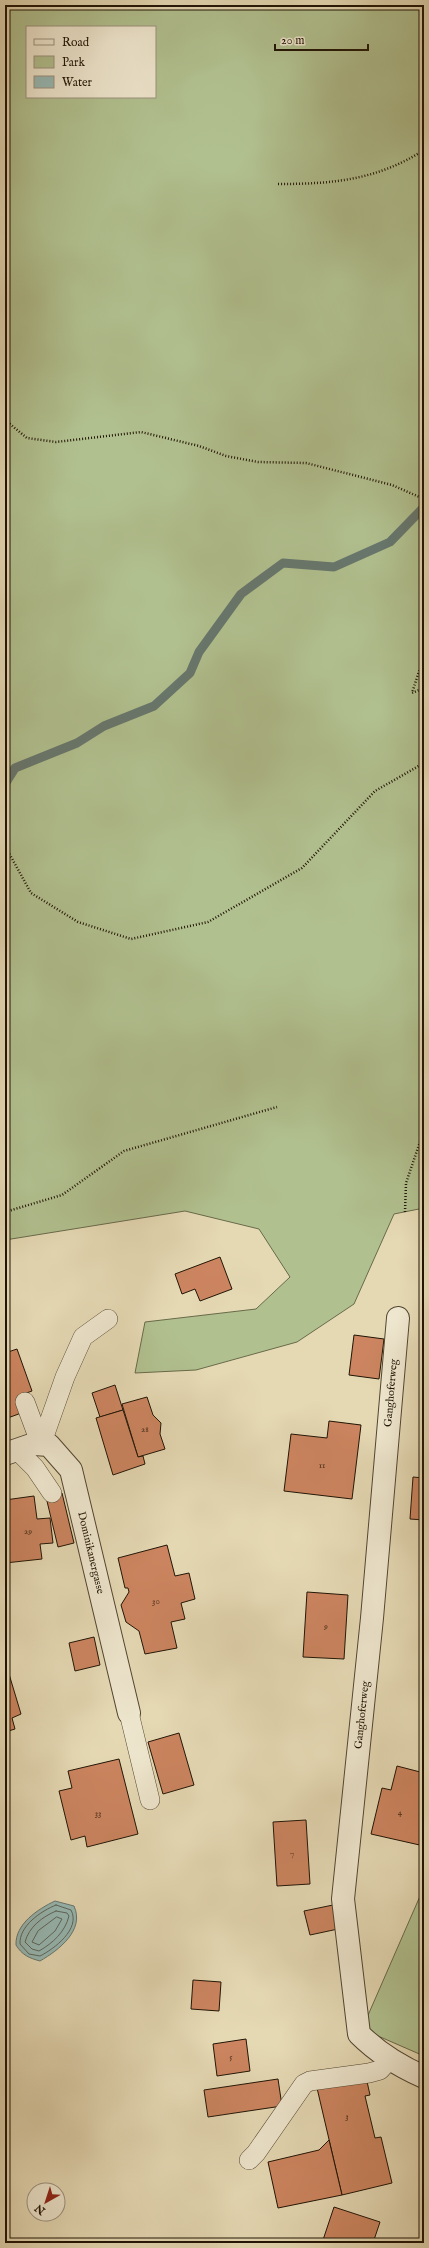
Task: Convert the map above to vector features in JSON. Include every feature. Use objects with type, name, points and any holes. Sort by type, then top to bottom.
[{"type":"street","name":"Ganghoferweg","points":[[398,1318],[372,1618],[343,1899],[359,2034],[375,2050],[389,2060],[424,2078]]},
{"type":"street","points":[[11,1452],[34,1444],[41,1445]]},
{"type":"street","name":"Dominikanergasse","points":[[41,1445],[49,1445],[71,1470],[129,1713]]},
{"type":"lane","points":[[41,1445],[65,1377],[83,1337],[108,1319]]},
{"type":"lane","points":[[25,1402],[41,1445]]},
{"type":"lane","points":[[11,1452],[35,1468],[52,1493]]},
{"type":"lane","points":[[129,1713],[150,1800]]},
{"type":"lane","points":[[249,2160],[256,2153],[304,2084],[310,2081],[369,2073],[380,2070],[389,2060]]},
{"type":"path","points":[[278,184],[338,182],[388,170],[424,150]]},
{"type":"path","points":[[5,326],[7,404],[5,410]]},
{"type":"path","points":[[5,420],[27,438],[56,442],[141,432],[199,446],[226,456],[258,462],[306,463],[392,485],[424,499]]},
{"type":"path","points":[[424,656],[412,693],[424,688]]},
{"type":"path","points":[[5,846],[31,893],[78,922],[131,939],[208,922],[302,868],[375,791],[424,763]]},
{"type":"path","points":[[5,1212],[62,1195],[124,1152],[277,1107]]},
{"type":"path","points":[[405,1212],[406,1183],[424,1130]]},
{"type":"green space","points":[[5,5],[424,5],[424,1208],[394,1214],[354,1304],[297,1342],[196,1370],[135,1373],[145,1322],[256,1309],[290,1277],[259,1229],[185,1211],[5,1240]]},
{"type":"green space","points":[[424,1887],[424,2056],[362,2029]]},
{"type":"water","points":[[55,1901],[74,1906],[76,1923],[73,1931],[62,1945],[40,1961],[23,1954],[16,1945],[19,1930],[35,1913]]},
{"type":"building","points":[[220,1257],[232,1289],[200,1301],[195,1289],[182,1294],[175,1274]]},
{"type":"building","points":[[354,1335],[384,1339],[379,1379],[349,1375]]},
{"type":"building","points":[[17,1349],[32,1391],[18,1396],[24,1412],[5,1419],[5,1353]]},
{"type":"building","points":[[115,1385],[123,1410],[100,1417],[92,1393]]},
{"type":"building","points":[[147,1397],[153,1415],[161,1423],[160,1434],[165,1449],[138,1457],[122,1404]]},
{"type":"building","points":[[123,1410],[138,1457],[143,1456],[145,1464],[113,1475],[96,1418]]},
{"type":"building","points":[[329,1421],[361,1425],[352,1499],[284,1491],[291,1434],[327,1438]]},
{"type":"building","points":[[413,1477],[424,1478],[424,1520],[410,1519]]},
{"type":"building","points":[[62,1493],[74,1543],[58,1547],[46,1497]]},
{"type":"building","points":[[34,1496],[37,1519],[50,1518],[53,1543],[40,1544],[42,1559],[5,1563],[5,1500]]},
{"type":"building","points":[[167,1545],[175,1576],[189,1573],[195,1599],[181,1603],[185,1619],[171,1622],[177,1648],[145,1654],[139,1631],[126,1622],[121,1605],[129,1592],[128,1588],[125,1588],[118,1558]]},
{"type":"building","points":[[307,1592],[348,1595],[344,1659],[303,1657]]},
{"type":"building","points":[[94,1637],[100,1665],[75,1671],[69,1643]]},
{"type":"building","points":[[9,1674],[21,1714],[12,1718],[15,1729],[5,1732],[5,1675]]},
{"type":"building","points":[[179,1733],[194,1785],[163,1794],[148,1742]]},
{"type":"building","points":[[119,1759],[138,1834],[87,1847],[85,1836],[71,1840],[59,1791],[72,1788],[68,1771]]},
{"type":"building","points":[[397,1766],[424,1773],[424,1846],[371,1834],[382,1788],[391,1790]]},
{"type":"building","points":[[306,1820],[310,1884],[277,1886],[273,1822]]},
{"type":"building","points":[[333,1905],[338,1929],[310,1935],[304,1911]]},
{"type":"building","points":[[193,1980],[221,1982],[219,2011],[191,2009]]},
{"type":"building","points":[[246,2039],[250,2071],[217,2076],[213,2044]]},
{"type":"building","points":[[366,2077],[370,2095],[365,2096],[375,2138],[381,2137],[392,2183],[342,2195],[317,2088]]},
{"type":"building","points":[[278,2079],[282,2106],[208,2117],[204,2090]]},
{"type":"building","points":[[329,2140],[342,2195],[278,2208],[268,2162],[319,2150]]},
{"type":"building","points":[[334,2207],[380,2222],[373,2243],[322,2243]]},
{"type":"waterway","points":[[5,784],[15,768],[77,743],[104,726],[154,706],[190,673],[199,652],[241,594],[283,563],[334,567],[390,542],[424,507]]}]
